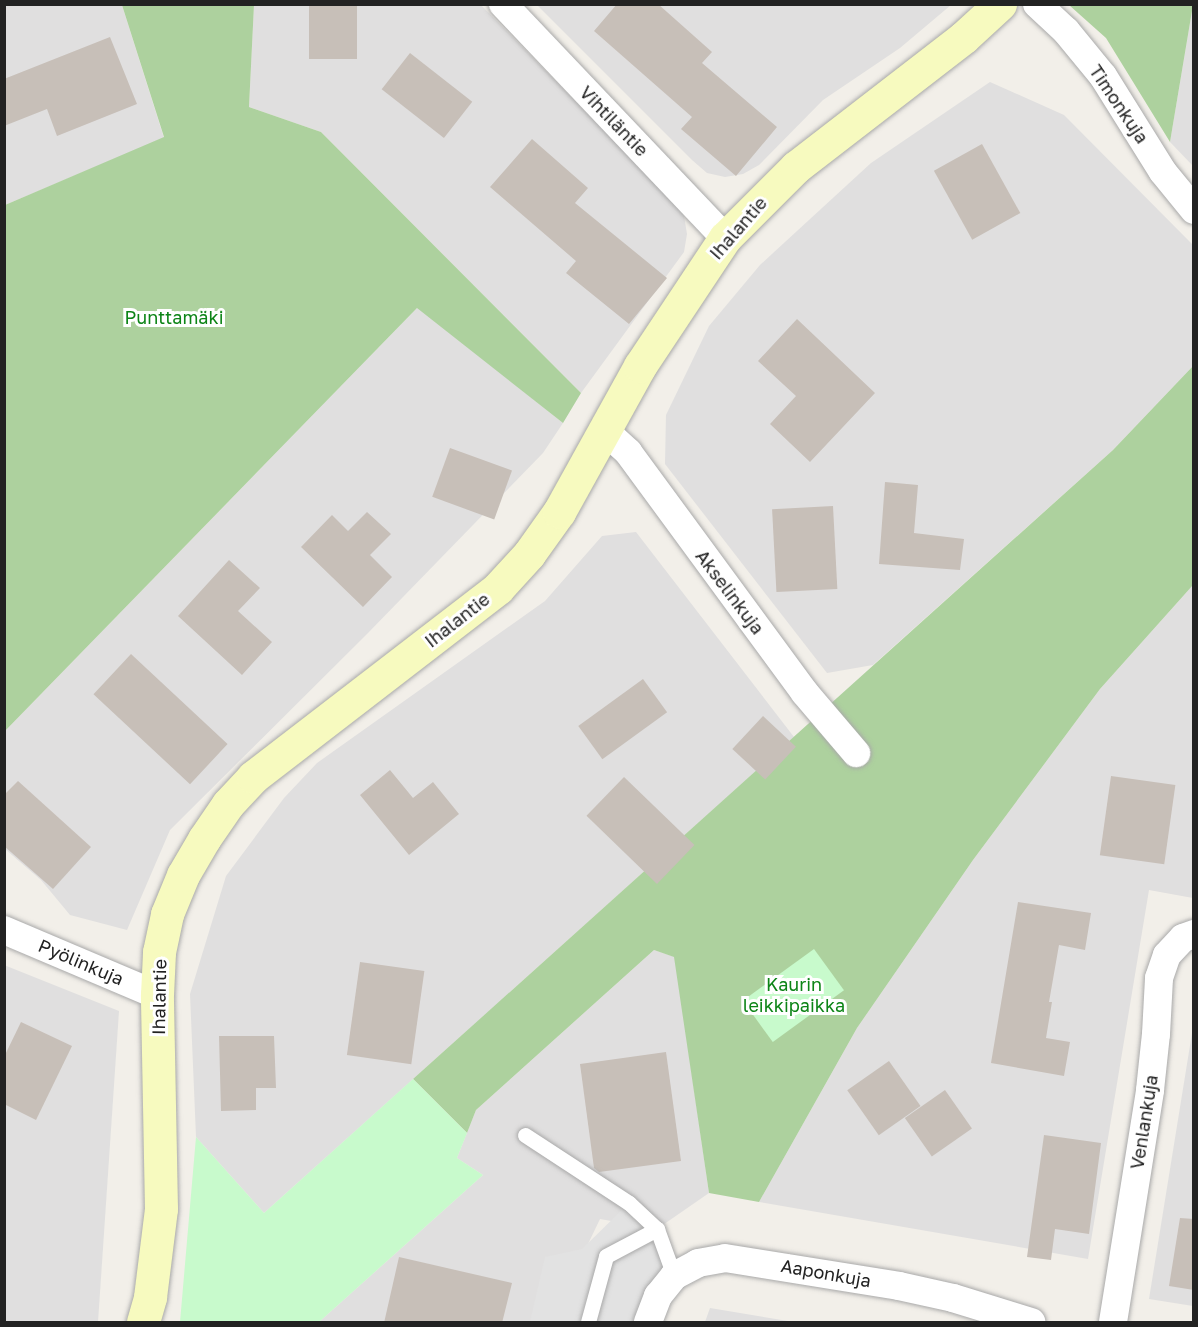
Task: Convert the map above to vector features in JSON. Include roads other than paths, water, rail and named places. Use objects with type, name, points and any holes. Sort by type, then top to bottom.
[{"type":"street","name":"Vihtiläntie","points":[[504,4],[725,238]]},
{"type":"street","name":"Ihalantie","points":[[143,1323],[150,1296],[161,1209],[157,995],[159,952],[167,914],[183,875],[228,804],[253,777],[498,588],[529,554],[559,512],[606,432],[640,366],[725,238],[796,167],[964,37],[1000,4]]},
{"type":"street","name":"Timonkuja","points":[[1037,4],[1066,31],[1103,76],[1163,172],[1194,210]]},
{"type":"street","name":"Akselinkuja","points":[[606,432],[628,452],[805,693],[856,753]]},
{"type":"street","name":"Pyölinkuja","points":[[4,930],[157,995]]},
{"type":"street","name":"Venlankuja","points":[[1113,1323],[1150,1090],[1159,978],[1167,955],[1183,938],[1194,934]]},
{"type":"street","name":"Aaponkuja","points":[[648,1323],[658,1296],[674,1276],[698,1263],[725,1258],[910,1288],[964,1301],[1031,1323]]},
{"type":"lane","points":[[525,1136],[629,1203],[657,1229],[674,1276]]},
{"type":"lane","points":[[588,1323],[606,1256],[657,1229]]},
{"type":"park label","name":"Punttamäki","points":[[174,317]]},
{"type":"park label","name":"Kaurin leikkipaikka","points":[[794,995]]}]
